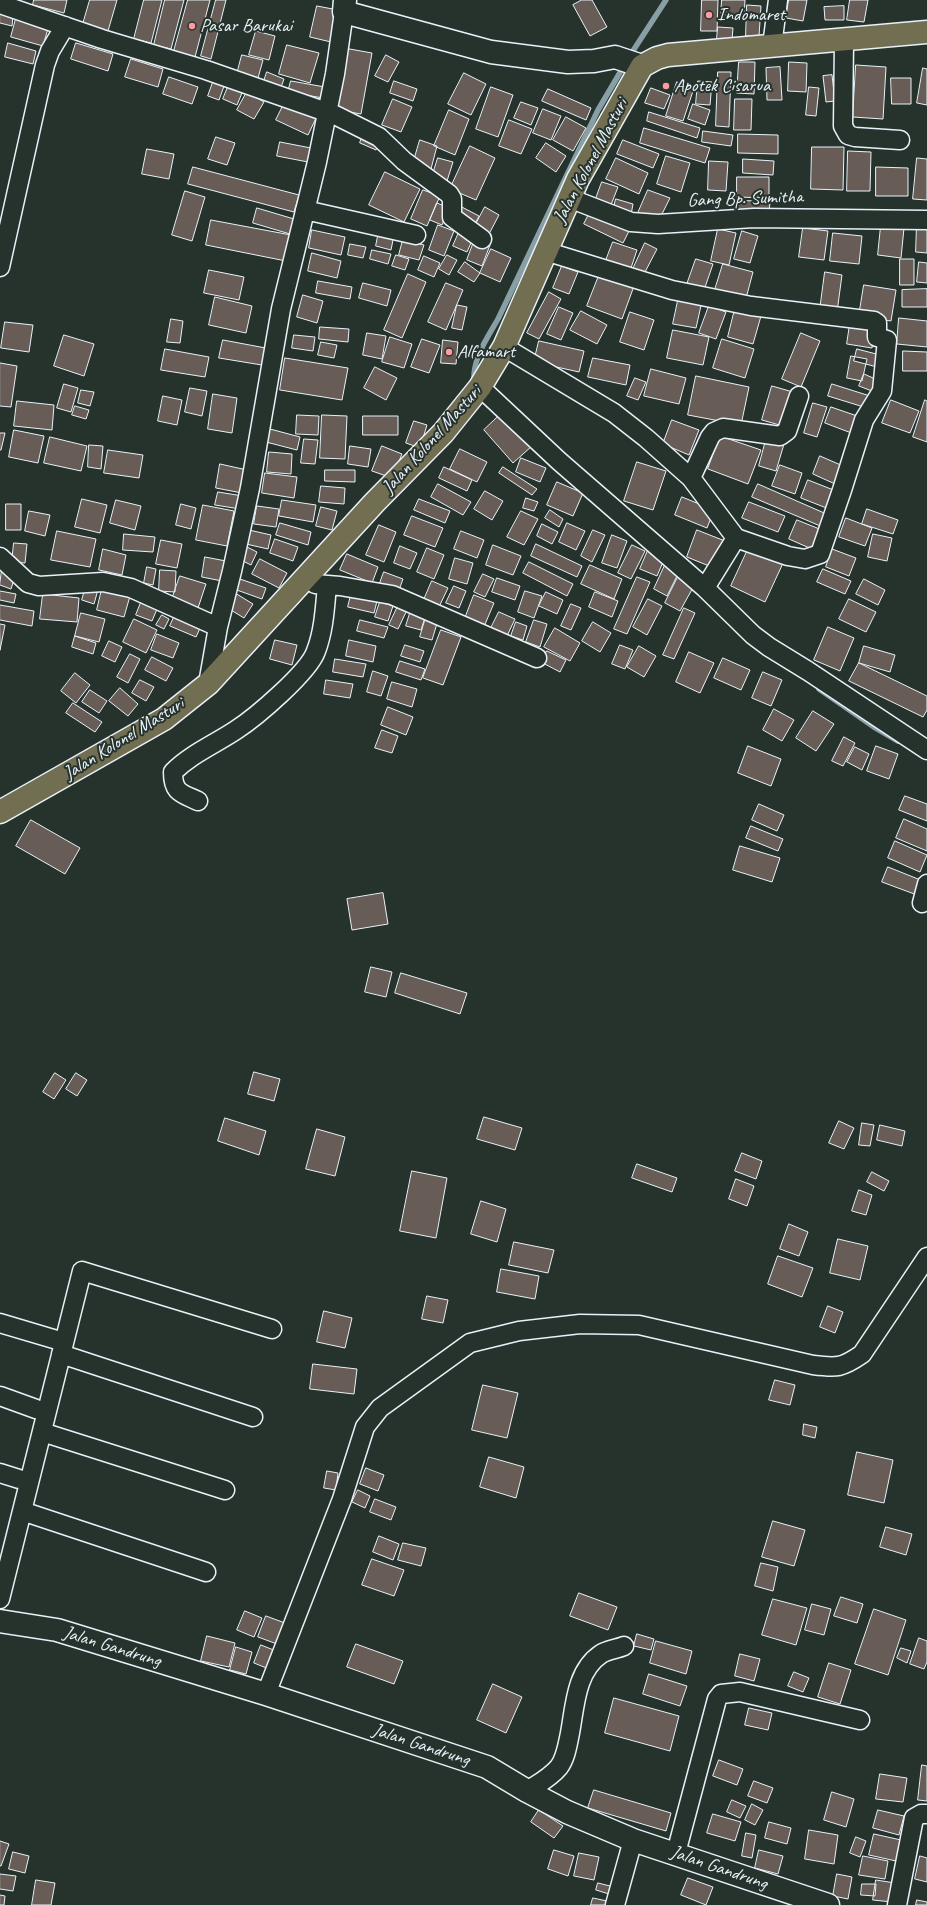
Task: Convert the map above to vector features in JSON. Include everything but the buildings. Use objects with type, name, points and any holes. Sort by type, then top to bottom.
[{"type":"main road","points":[[633,63],[668,55],[927,32]]},
{"type":"main road","name":"Jalan Kolonel Masturi","points":[[0,812],[164,719],[208,684],[375,502],[443,433],[480,387],[504,347],[569,198],[633,63]]},
{"type":"street","points":[[772,46],[778,0]]},
{"type":"street","points":[[0,4],[206,70],[326,112],[350,122],[379,137],[404,161],[449,194],[452,199],[452,217],[482,239]]},
{"type":"street","points":[[208,684],[218,627],[250,488],[281,308],[317,162],[326,112],[335,74],[344,6],[491,52],[568,62],[594,61],[615,57],[633,63]]},
{"type":"street","points":[[0,267],[44,65],[50,51],[65,26]]},
{"type":"street","points":[[844,40],[843,126],[848,135],[855,138],[900,140]]},
{"type":"street","name":"Gang Bp. Sumitha","points":[[569,198],[631,222],[658,224],[754,218],[927,220]]},
{"type":"street","points":[[305,210],[416,235]]},
{"type":"street","points":[[504,347],[614,413],[692,478],[736,538],[788,556],[805,559],[820,554],[864,420],[882,391],[887,340],[877,337],[877,323],[865,320],[751,306],[672,290],[608,272],[545,251]]},
{"type":"street","points":[[480,387],[559,461],[705,588],[753,635],[927,750]]},
{"type":"street","points":[[692,478],[710,437],[714,432],[723,428],[780,436],[787,431],[799,396]]},
{"type":"street","points":[[705,588],[736,538]]},
{"type":"street","points":[[0,558],[28,583],[39,586],[104,582],[131,588],[218,627]]},
{"type":"street","points":[[300,583],[327,585],[392,595],[536,658]]},
{"type":"street","points":[[198,801],[177,792],[173,784],[173,772],[183,761],[237,730],[305,670],[316,652],[323,628],[327,585]]},
{"type":"street","points":[[922,903],[927,884]]},
{"type":"street","points":[[266,1694],[342,1499],[365,1427],[380,1408],[470,1343],[519,1331],[580,1324],[639,1325],[813,1365],[831,1367],[846,1365],[862,1354],[927,1257]]},
{"type":"street","points":[[0,1599],[42,1432],[59,1347],[82,1271],[272,1329]]},
{"type":"street","points":[[0,1323],[59,1347],[253,1417]]},
{"type":"street","points":[[0,1396],[36,1409]]},
{"type":"street","points":[[42,1432],[225,1490]]},
{"type":"street","points":[[0,1473],[19,1480]]},
{"type":"street","points":[[22,1511],[206,1572]]},
{"type":"street","name":"Jalan Gandrung","points":[[0,1621],[57,1630],[266,1694],[487,1767],[527,1791],[567,1812],[633,1840],[824,1904]]},
{"type":"street","points":[[527,1791],[548,1778],[559,1766],[566,1753],[578,1691],[582,1678],[590,1663],[601,1654],[624,1646]]},
{"type":"street","points":[[676,1854],[717,1699],[721,1694],[740,1692],[860,1720]]},
{"type":"street","points":[[897,1905],[914,1818],[921,1814],[927,1814]]},
{"type":"street","points":[[615,1905],[633,1840]]},
{"type":"waterway","points":[[629,57],[666,0]]},
{"type":"waterway","points":[[474,384],[475,366],[481,350],[498,319],[598,110],[625,64]]},
{"type":"waterway","points":[[819,689],[874,727],[898,741]]},
{"type":"place","name":"Indomaret","points":[[709,15]]},
{"type":"place","name":"Pasar Barukai","points":[[192,26]]},
{"type":"place","name":"Apotek Cisarua","points":[[666,86]]},
{"type":"place","name":"Alfamart","points":[[449,352]]}]
